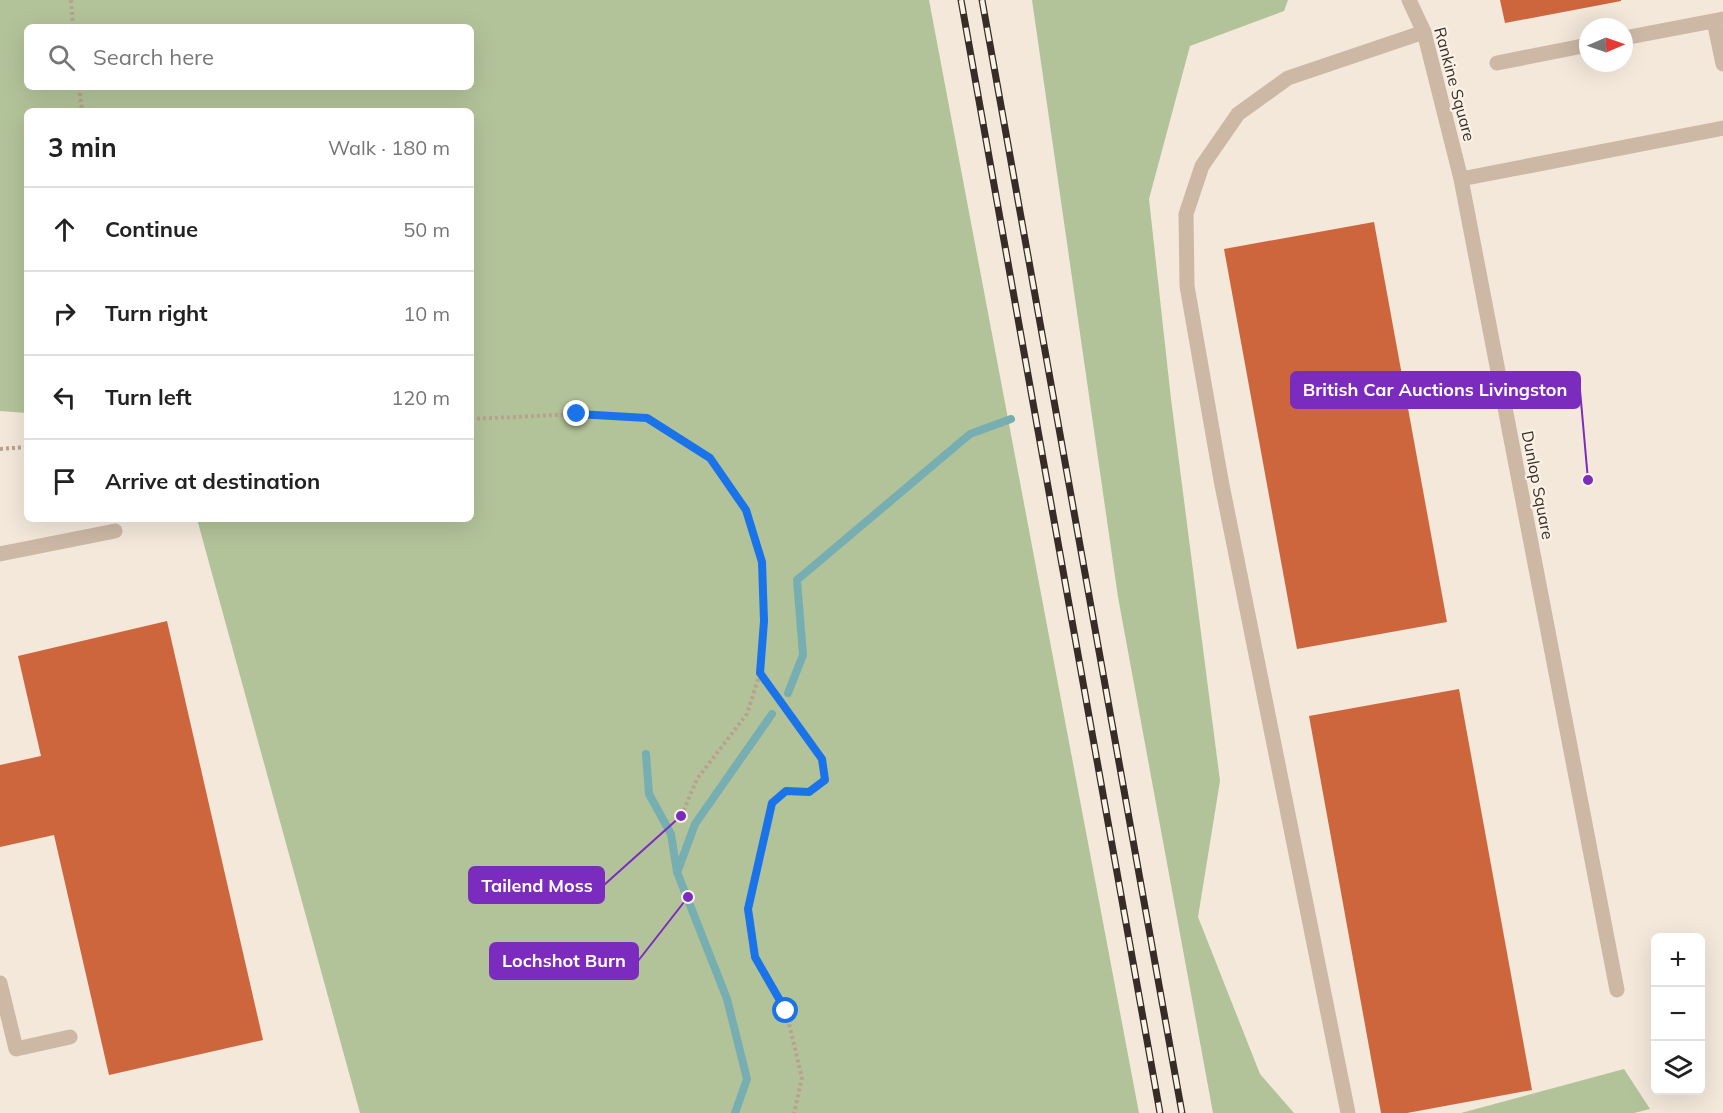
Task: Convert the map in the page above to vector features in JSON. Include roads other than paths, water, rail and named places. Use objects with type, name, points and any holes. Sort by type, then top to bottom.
[{"type":"street","name":"Rankine Square","points":[[1409,0],[1424,32],[1461,179]]},
{"type":"street","points":[[1633,36],[1719,20],[1723,64]]},
{"type":"street","points":[[1348,1113],[1221,480],[1187,286],[1186,213],[1202,166],[1238,114],[1288,78],[1424,32]]},
{"type":"street","points":[[1497,63],[1579,47]]},
{"type":"street","points":[[1461,179],[1723,128]]},
{"type":"street","name":"Dunlop Square","points":[[1461,179],[1617,990]]},
{"type":"street","points":[[0,554],[115,531]]},
{"type":"street","points":[[0,983],[16,1049],[70,1037]]},
{"type":"waterway","points":[[788,693],[803,655],[797,580],[970,434],[1011,419]]},
{"type":"waterway","points":[[678,870],[695,824],[772,714]]},
{"type":"waterway","points":[[646,754],[649,794],[671,834],[677,872],[727,999],[747,1079],[735,1113]]},
{"type":"railway","points":[[961,0],[1160,1113]]},
{"type":"railway","points":[[982,0],[1182,1113]]},
{"type":"place","name":"British Car Auctions Livingston","points":[[1588,480]]},
{"type":"place","name":"Tailend Moss","points":[[681,816]]},
{"type":"place","name":"Lochshot Burn","points":[[688,897]]}]
